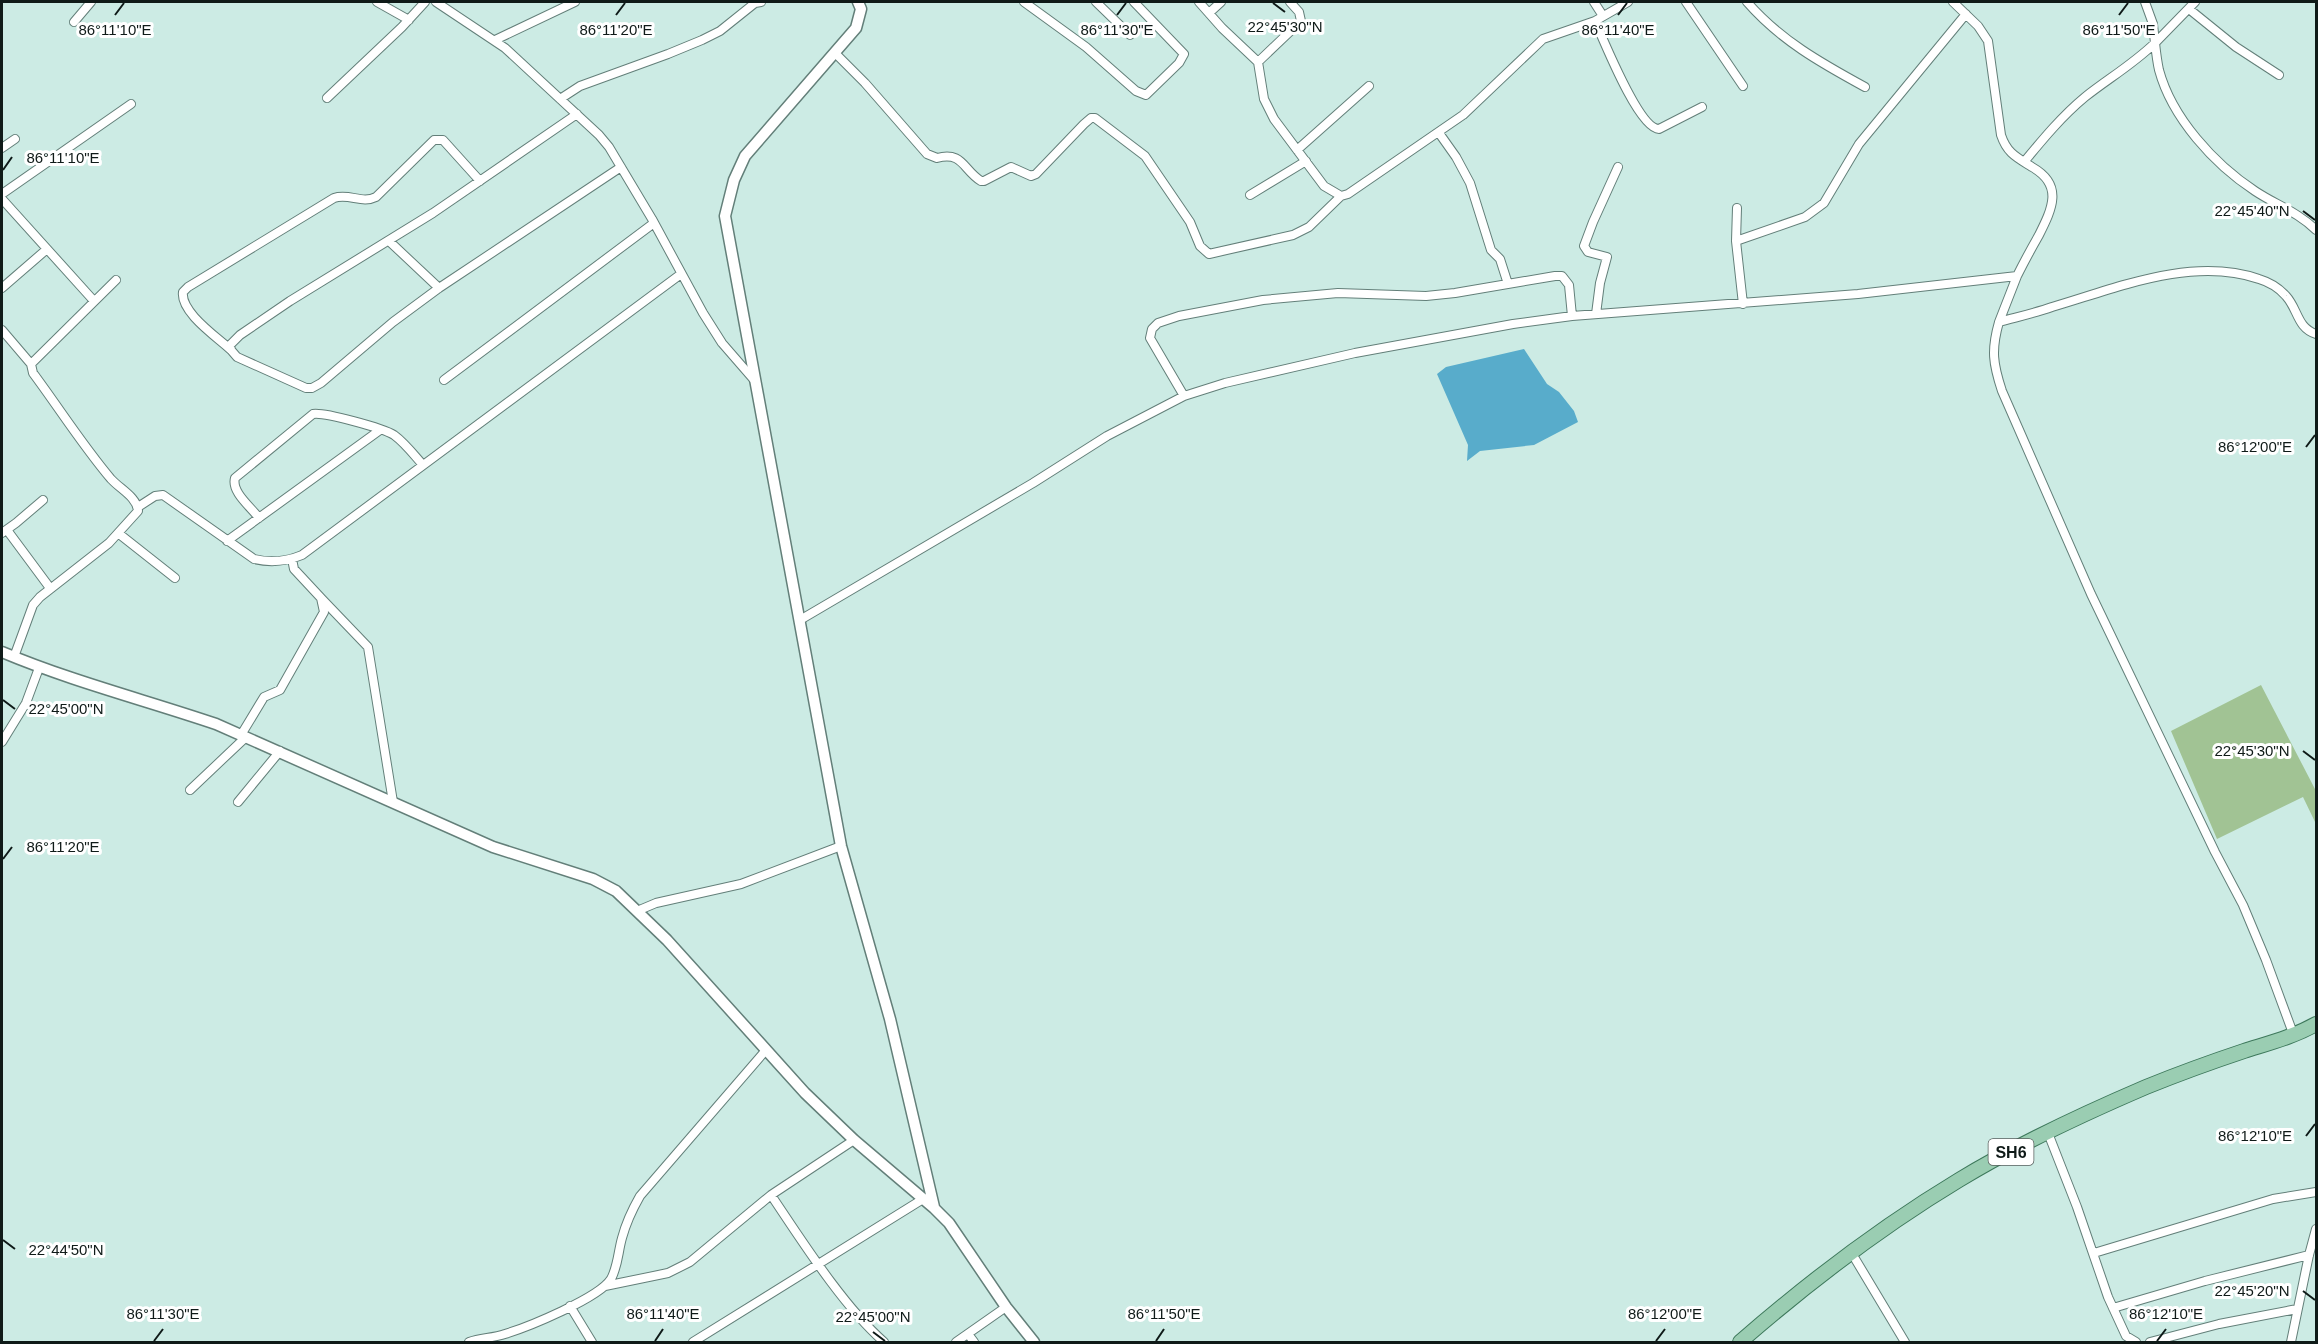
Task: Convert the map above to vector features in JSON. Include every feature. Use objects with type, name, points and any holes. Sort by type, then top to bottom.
[{"type":"main road","name":"SH6","points":[[1740,1342],[1851,1252],[1897,1219],[1961,1179],[2048,1133],[2147,1087],[2244,1051],[2294,1036],[2316,1025]]},
{"type":"street","points":[[74,22],[91,2]]},
{"type":"street","points":[[377,2],[409,20]]},
{"type":"street","points":[[327,98],[425,2]]},
{"type":"street","points":[[436,2],[495,40],[599,135],[654,223],[722,343],[756,383]]},
{"type":"street","points":[[495,40],[575,2]]},
{"type":"street","points":[[560,99],[580,86],[702,40],[720,31],[755,3],[760,2]]},
{"type":"street","points":[[858,2],[861,9],[856,28],[745,156],[734,180],[726,216],[841,846],[890,1019],[934,1208]]},
{"type":"street","points":[[1024,2],[1086,46],[1136,92],[1146,94],[1179,63],[1184,54],[1134,2]]},
{"type":"street","points":[[1096,2],[1130,35]]},
{"type":"street","points":[[1198,2],[1258,62],[1264,99],[1274,118],[1324,186],[1341,196]]},
{"type":"street","points":[[1209,13],[1221,2]]},
{"type":"street","points":[[1258,62],[1301,21],[1299,12],[1290,2]]},
{"type":"street","points":[[1594,2],[1630,96],[1653,129],[1659,129],[1702,106]]},
{"type":"street","points":[[835,53],[865,83],[927,154],[937,158],[948,155],[956,157],[984,182],[1011,167],[1030,176],[1036,174],[1087,121],[1095,118],[1145,156],[1190,222],[1200,246],[1209,254],[1293,235],[1309,226],[1341,196],[1348,194],[1463,115],[1543,39],[1599,18],[1628,2]]},
{"type":"street","points":[[1686,2],[1743,86]]},
{"type":"street","points":[[1747,2],[1777,32],[1799,49],[1865,87]]},
{"type":"street","points":[[1953,2],[1978,26],[1988,41],[2001,135],[2005,148],[2038,170],[2047,179],[2053,203],[2017,276],[1993,343],[1994,367],[2002,392],[2091,594],[2215,852],[2243,905],[2294,1036]]},
{"type":"street","points":[[2145,2],[2153,24],[2159,70],[2184,121],[2205,146],[2245,184],[2287,207],[2316,230]]},
{"type":"street","points":[[2024,162],[2066,114],[2087,96],[2123,72],[2195,2]]},
{"type":"street","points":[[2189,9],[2235,47],[2279,75]]},
{"type":"street","points":[[1736,241],[1805,217],[1824,203],[1859,144],[1966,14]]},
{"type":"street","points":[[1298,150],[1369,86]]},
{"type":"street","points":[[2,194],[131,104]]},
{"type":"street","points":[[231,350],[230,345],[240,335],[290,301],[389,241],[577,114]]},
{"type":"street","points":[[1439,133],[1456,157],[1470,183],[1491,250],[1500,259],[1508,284]]},
{"type":"street","points":[[2,148],[15,139]]},
{"type":"street","points":[[480,181],[443,140],[434,140],[376,197],[364,201],[348,196],[333,198],[188,287],[183,292],[184,304],[191,314],[237,357],[306,388],[312,388],[321,383],[393,321],[439,288],[621,168]]},
{"type":"street","points":[[1250,195],[1306,161]]},
{"type":"street","points":[[1596,314],[1600,283],[1607,257],[1588,252],[1584,246],[1618,167]]},
{"type":"street","points":[[2,200],[94,301]]},
{"type":"street","points":[[1737,208],[1736,241],[1743,304]]},
{"type":"street","points":[[444,380],[654,223]]},
{"type":"street","points":[[389,241],[439,288]]},
{"type":"street","points":[[2,288],[47,249]]},
{"type":"street","points":[[1999,322],[2127,284],[2205,271],[2235,272],[2261,280],[2278,289],[2288,297],[2301,324],[2309,332],[2316,334]]},
{"type":"street","points":[[14,657],[33,605],[50,588],[98,553],[135,515],[138,507],[155,496],[163,495],[254,559],[267,562],[292,559],[302,555],[681,274]]},
{"type":"street","points":[[1184,396],[1150,338],[1152,329],[1158,323],[1179,316],[1305,295],[1366,293],[1426,296],[1562,276],[1569,285],[1572,316]]},
{"type":"street","points":[[800,620],[1033,483],[1107,436],[1184,396],[1274,370],[1513,324],[1572,316],[1882,292],[2017,276]]},
{"type":"street","points":[[31,364],[116,280]]},
{"type":"street","points":[[2,330],[31,364],[33,373],[102,469],[135,501],[138,507]]},
{"type":"street","points":[[260,518],[236,489],[233,482],[235,478],[306,420],[318,413],[380,430],[400,440],[423,465]]},
{"type":"street","points":[[227,541],[380,430]]},
{"type":"street","points":[[43,500],[4,532],[50,588]]},
{"type":"street","points":[[118,533],[175,578]]},
{"type":"street","points":[[292,559],[294,568],[368,647],[393,802]]},
{"type":"street","points":[[190,790],[244,736],[264,697],[280,690],[293,664],[319,624],[324,612],[321,598]]},
{"type":"street","points":[[2,652],[39,668],[171,708],[244,736],[493,847],[593,879],[616,891],[667,940],[805,1093],[854,1140],[934,1208],[968,1250],[1034,1342]]},
{"type":"street","points":[[2,742],[26,704],[39,668]]},
{"type":"street","points":[[238,802],[280,751]]},
{"type":"street","points":[[637,911],[656,903],[749,881],[841,846]]},
{"type":"street","points":[[469,1342],[479,1338],[505,1339],[593,1294],[604,1286],[616,1266],[629,1216],[640,1196],[766,1050]]},
{"type":"street","points":[[2048,1133],[2094,1253],[2112,1308],[2126,1336],[2136,1342]]},
{"type":"street","points":[[604,1286],[668,1273],[690,1262],[771,1195],[854,1140]]},
{"type":"street","points":[[2094,1253],[2272,1199],[2316,1192]]},
{"type":"street","points":[[771,1195],[862,1320],[884,1342]]},
{"type":"street","points":[[693,1342],[923,1198]]},
{"type":"street","points":[[2291,1342],[2316,1229]]},
{"type":"street","points":[[1851,1252],[1905,1342]]},
{"type":"street","points":[[2112,1308],[2205,1281],[2309,1255]]},
{"type":"street","points":[[570,1306],[592,1342]]},
{"type":"street","points":[[956,1342],[1006,1306]]},
{"type":"street","points":[[2150,1342],[2219,1324],[2297,1309]]},
{"type":"street","points":[[968,1334],[974,1342]]},
{"type":"green space","points":[[2261,685],[2316,791],[2316,824],[2303,797],[2217,839],[2171,731]]},
{"type":"water","points":[[1524,349],[1547,384],[1559,392],[1574,411],[1578,422],[1534,445],[1480,451],[1467,461],[1468,445],[1437,374],[1446,367]]}]
